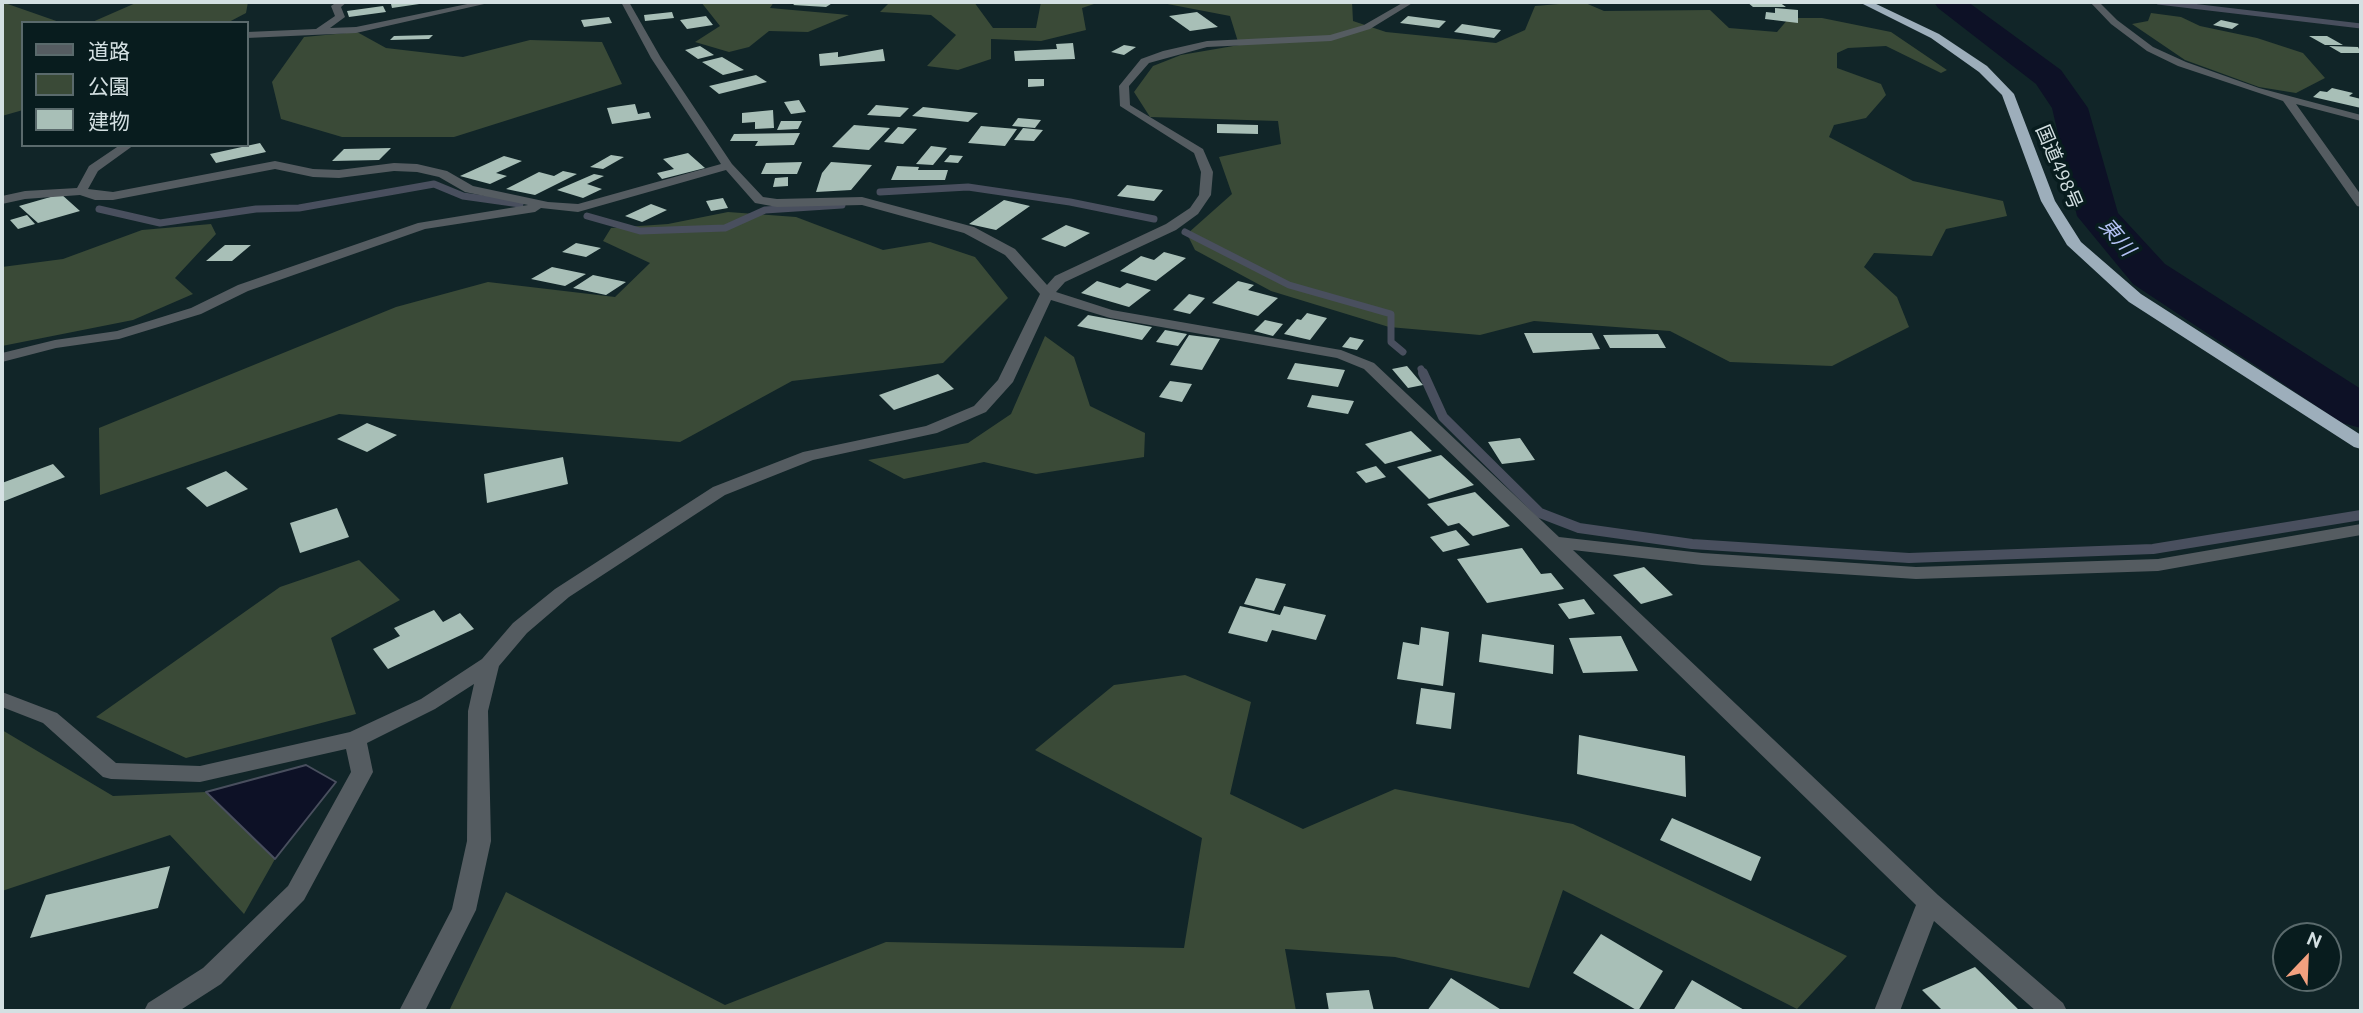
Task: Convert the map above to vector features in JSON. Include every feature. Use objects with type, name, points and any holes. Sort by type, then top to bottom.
[{"type":"highway","name":"国道498号","points":[[1864,2],[1935,36],[1983,69],[2008,94],[2048,201],[2075,245],[2095,263],[2135,298],[2361,443]]},
{"type":"street","points":[[318,32],[340,17],[335,6],[343,2]]},
{"type":"street","points":[[248,35],[384,26],[489,2]]},
{"type":"street","points":[[625,2],[656,58],[728,166],[759,200],[777,203],[862,201],[968,230],[1010,252],[1047,295],[1110,314],[1341,354],[1369,366],[1929,902],[2054,1011]]},
{"type":"street","points":[[2,699],[50,718],[111,771],[200,774],[355,739],[428,704],[489,663],[520,628],[562,593],[719,491],[809,456],[931,430],[980,409],[1005,382],[1047,295],[1060,279],[1171,227],[1194,211],[1205,195],[1207,172],[1199,152],[1125,106],[1124,86],[1145,61],[1166,53],[1207,44],[1331,38],[1367,27],[1410,2]]},
{"type":"street","points":[[2094,2],[2114,22],[2150,49],[2221,79],[2361,118]]},
{"type":"street","points":[[2287,99],[2361,203]]},
{"type":"street","points":[[81,191],[93,169],[125,147]]},
{"type":"street","points":[[2,200],[25,195],[81,191],[95,196],[113,196],[275,165],[313,173],[339,174],[394,167],[417,168],[443,174],[469,189],[548,206],[578,208],[728,166]]},
{"type":"street","points":[[2,358],[55,344],[119,335],[196,311],[243,289],[423,226],[548,206]]},
{"type":"street","points":[[1551,542],[1702,559],[1916,573],[2158,565],[2361,530]]},
{"type":"street","points":[[412,1011],[464,910],[479,841],[478,711],[489,663]]},
{"type":"street","points":[[157,1011],[212,976],[296,893],[362,772],[355,739]]},
{"type":"street","points":[[1887,1011],[1929,902]]},
{"type":"green space","points":[[2,2],[56,21],[21,21],[21,111],[2,116]]},
{"type":"green space","points":[[138,2],[248,2],[246,13],[231,21],[95,21]]},
{"type":"green space","points":[[701,2],[774,2],[770,8],[849,15],[808,32],[769,31],[749,47],[729,52],[695,42],[720,26]]},
{"type":"green space","points":[[974,2],[993,28],[1036,28],[1041,2],[1100,2],[1082,8],[1086,30],[1041,41],[991,39],[991,59],[958,70],[927,66],[956,35],[931,15],[880,12],[888,4]]},
{"type":"green space","points":[[1157,2],[1352,2],[1353,21],[1386,32],[1496,43],[1525,30],[1535,6],[1583,2],[1604,11],[1710,10],[1729,28],[1777,32],[1789,18],[1822,18],[1891,32],[1947,70],[1941,73],[1886,46],[1848,48],[1837,53],[1837,68],[1881,84],[1886,95],[1866,118],[1834,125],[1829,137],[1913,181],[2003,201],[2007,216],[1946,229],[1932,256],[1874,253],[1864,267],[1897,297],[1909,327],[1832,366],[1730,362],[1670,331],[1534,321],[1480,335],[1389,327],[1271,291],[1195,250],[1187,234],[1232,194],[1219,157],[1281,144],[1278,121],[1150,117],[1134,92],[1153,66],[1181,55],[1239,45],[1230,16]]},
{"type":"green space","points":[[2151,13],[2181,17],[2200,26],[2257,38],[2303,53],[2325,78],[2296,93],[2259,87],[2185,60],[2132,24],[2148,21]]},
{"type":"green space","points":[[357,32],[386,48],[463,57],[530,40],[602,42],[622,84],[454,137],[342,137],[281,119],[272,82],[304,37]]},
{"type":"green space","points":[[728,212],[796,217],[883,250],[930,242],[975,257],[1008,298],[943,363],[792,381],[680,442],[339,414],[100,495],[99,428],[396,307],[488,282],[615,297],[650,263],[603,241],[611,228],[668,224]]},
{"type":"green space","points":[[211,224],[216,234],[175,278],[193,294],[133,320],[2,346],[2,267],[63,259],[142,230]]},
{"type":"green space","points":[[1045,336],[1074,357],[1090,406],[1145,433],[1144,457],[1036,474],[984,462],[904,479],[868,460],[968,443],[1011,414]]},
{"type":"green space","points":[[359,560],[400,600],[331,638],[356,714],[186,758],[96,717],[280,587]]},
{"type":"green space","points":[[1185,675],[1251,702],[1230,794],[1303,829],[1395,789],[1573,824],[1847,956],[1797,1009],[1563,890],[1529,988],[1395,957],[1285,949],[1296,1011],[449,1011],[506,892],[725,1005],[886,942],[1184,948],[1202,838],[1035,750],[1114,685]]},
{"type":"green space","points":[[2,730],[113,796],[206,792],[275,859],[244,914],[170,835],[2,891]]},
{"type":"water","points":[[306,765],[336,782],[275,859],[206,792]]},
{"type":"building","points":[[797,2],[834,2],[826,7],[793,5]]},
{"type":"building","points":[[1747,2],[1779,2],[1786,7],[1753,7]]},
{"type":"building","points":[[426,3],[392,8],[391,4]]},
{"type":"building","points":[[383,6],[386,12],[349,17],[347,11]]},
{"type":"building","points":[[1775,8],[1798,10],[1798,23],[1765,19],[1766,12],[1775,13]]},
{"type":"building","points":[[672,12],[674,18],[645,21],[644,15]]},
{"type":"building","points":[[1197,12],[1218,27],[1190,31],[1169,16]]},
{"type":"building","points":[[706,16],[713,25],[687,29],[680,20]]},
{"type":"building","points":[[1408,16],[1446,21],[1439,28],[1400,23]]},
{"type":"building","points":[[609,17],[612,23],[584,27],[581,20]]},
{"type":"building","points":[[2221,20],[2239,24],[2232,29],[2213,25]]},
{"type":"building","points":[[1462,24],[1501,30],[1494,38],[1454,32]]},
{"type":"building","points":[[433,35],[429,39],[390,40],[394,36]]},
{"type":"building","points":[[2309,36],[2327,36],[2343,45],[2325,45]]},
{"type":"building","points":[[1073,43],[1075,59],[1015,61],[1014,51],[1057,49],[1056,44]]},
{"type":"building","points":[[1124,45],[1136,47],[1124,55],[1111,52]]},
{"type":"building","points":[[700,46],[714,55],[698,59],[685,50]]},
{"type":"building","points":[[2329,46],[2358,47],[2361,53],[2341,53]]},
{"type":"building","points":[[883,49],[885,61],[820,66],[819,54],[838,52],[838,57]]},
{"type":"building","points":[[722,57],[744,70],[723,75],[702,62]]},
{"type":"building","points":[[756,75],[767,82],[719,94],[709,86]]},
{"type":"building","points":[[1028,79],[1044,79],[1044,86],[1028,87]]},
{"type":"building","points":[[2332,88],[2353,93],[2349,96],[2361,99],[2361,108],[2313,97],[2320,91],[2327,92]]},
{"type":"building","points":[[799,100],[806,112],[791,114],[784,102]]},
{"type":"building","points":[[635,104],[638,114],[649,112],[651,118],[612,124],[607,108]]},
{"type":"building","points":[[876,105],[909,108],[900,117],[867,115]]},
{"type":"building","points":[[923,107],[978,113],[968,122],[912,116]]},
{"type":"building","points":[[773,110],[774,128],[755,129],[755,122],[742,123],[742,113]]},
{"type":"building","points":[[1018,118],[1041,120],[1035,128],[1012,126]]},
{"type":"building","points":[[781,121],[802,121],[798,129],[777,130]]},
{"type":"building","points":[[1217,124],[1258,125],[1258,134],[1217,133]]},
{"type":"building","points":[[854,125],[890,128],[869,150],[832,147]]},
{"type":"building","points":[[981,126],[1017,129],[1005,146],[968,143]]},
{"type":"building","points":[[898,127],[917,129],[903,144],[884,142]]},
{"type":"building","points":[[1023,128],[1043,130],[1034,141],[1014,140]]},
{"type":"building","points":[[800,133],[794,145],[755,146],[758,141],[730,141],[734,134]]},
{"type":"building","points":[[260,143],[266,152],[216,163],[210,154],[248,147]]},
{"type":"building","points":[[931,146],[947,148],[933,165],[916,164]]},
{"type":"building","points":[[391,148],[379,160],[332,161],[344,149]]},
{"type":"building","points":[[688,153],[705,168],[662,179],[657,173],[674,169],[663,159]]},
{"type":"building","points":[[611,155],[624,157],[603,169],[590,167]]},
{"type":"building","points":[[950,155],[963,156],[958,163],[944,162]]},
{"type":"building","points":[[504,156],[522,161],[496,173],[507,176],[490,184],[460,176]]},
{"type":"building","points":[[802,162],[797,174],[761,174],[766,163]]},
{"type":"building","points":[[831,162],[872,165],[851,190],[816,192],[822,173]]},
{"type":"building","points":[[897,166],[919,167],[918,170],[948,170],[945,180],[891,180]]},
{"type":"building","points":[[563,171],[577,174],[535,195],[506,189],[539,172],[554,176]]},
{"type":"building","points":[[594,174],[604,176],[587,184],[602,189],[583,198],[557,190]]},
{"type":"building","points":[[788,177],[788,186],[773,187],[775,178]]},
{"type":"building","points":[[1127,185],[1163,190],[1154,201],[1117,196]]},
{"type":"building","points":[[61,194],[80,211],[38,223],[19,206]]},
{"type":"building","points":[[723,198],[728,208],[711,211],[706,201]]},
{"type":"building","points":[[1004,200],[1030,206],[996,230],[969,224]]},
{"type":"building","points":[[651,204],[667,210],[642,222],[625,216]]},
{"type":"building","points":[[27,215],[35,224],[18,229],[10,220]]},
{"type":"building","points":[[1066,225],[1090,233],[1065,247],[1041,239]]},
{"type":"building","points":[[576,243],[601,248],[586,257],[562,252]]},
{"type":"building","points":[[225,245],[251,245],[232,261],[206,261]]},
{"type":"building","points":[[1164,252],[1186,258],[1156,281],[1120,271],[1141,256],[1154,260]]},
{"type":"building","points":[[552,267],[586,274],[565,286],[531,279]]},
{"type":"building","points":[[593,275],[626,282],[606,295],[573,288]]},
{"type":"building","points":[[1097,281],[1120,288],[1127,283],[1151,290],[1129,307],[1081,293]]},
{"type":"building","points":[[1238,281],[1254,285],[1248,290],[1278,298],[1258,316],[1212,303]]},
{"type":"building","points":[[1189,294],[1205,298],[1190,314],[1173,310]]},
{"type":"building","points":[[1307,313],[1327,318],[1310,340],[1284,334],[1297,319],[1301,320]]},
{"type":"building","points":[[1088,315],[1152,327],[1142,340],[1077,326]]},
{"type":"building","points":[[1265,320],[1283,324],[1273,336],[1254,331]]},
{"type":"building","points":[[1165,330],[1187,334],[1178,346],[1156,342]]},
{"type":"building","points":[[1524,333],[1592,333],[1600,349],[1533,353]]},
{"type":"building","points":[[1658,334],[1666,348],[1610,348],[1603,335]]},
{"type":"building","points":[[1189,335],[1220,339],[1202,370],[1170,365]]},
{"type":"building","points":[[1350,337],[1364,340],[1357,350],[1342,347]]},
{"type":"building","points":[[1295,363],[1345,370],[1338,387],[1287,379]]},
{"type":"building","points":[[1407,366],[1423,385],[1408,388],[1392,369]]},
{"type":"building","points":[[938,374],[954,389],[894,410],[879,395]]},
{"type":"building","points":[[1170,381],[1192,384],[1182,402],[1159,397]]},
{"type":"building","points":[[1312,395],[1354,401],[1348,414],[1307,407]]},
{"type":"building","points":[[367,423],[397,435],[367,452],[337,439]]},
{"type":"building","points":[[1411,431],[1432,451],[1385,464],[1365,444]]},
{"type":"building","points":[[1520,438],[1535,460],[1502,464],[1488,442]]},
{"type":"building","points":[[1441,455],[1474,485],[1429,499],[1397,467]]},
{"type":"building","points":[[563,457],[568,484],[487,503],[484,474]]},
{"type":"building","points":[[53,464],[65,477],[2,502],[2,483]]},
{"type":"building","points":[[1376,466],[1386,477],[1366,483],[1356,472]]},
{"type":"building","points":[[226,471],[248,489],[207,507],[186,488]]},
{"type":"building","points":[[1475,492],[1510,526],[1473,536],[1459,523],[1448,526],[1427,504]]},
{"type":"building","points":[[337,508],[349,537],[300,553],[290,523]]},
{"type":"building","points":[[1456,530],[1470,545],[1443,552],[1430,537]]},
{"type":"building","points":[[1522,548],[1541,574],[1551,573],[1564,589],[1487,603],[1457,559]]},
{"type":"building","points":[[1644,567],[1673,595],[1641,604],[1613,575]]},
{"type":"building","points":[[1256,578],[1286,584],[1274,611],[1244,604]]},
{"type":"building","points":[[1584,599],[1595,614],[1569,619],[1558,604]]},
{"type":"building","points":[[1240,606],[1280,615],[1284,606],[1326,615],[1316,640],[1272,630],[1267,642],[1228,633]]},
{"type":"building","points":[[434,610],[443,622],[460,613],[474,629],[388,669],[373,649],[400,636],[394,628]]},
{"type":"building","points":[[1421,627],[1449,632],[1443,686],[1397,679],[1403,642],[1419,645]]},
{"type":"building","points":[[1482,634],[1554,645],[1553,674],[1479,662]]},
{"type":"building","points":[[1621,636],[1638,671],[1583,673],[1569,638]]},
{"type":"building","points":[[1421,688],[1455,693],[1451,729],[1416,724]]},
{"type":"building","points":[[1579,735],[1685,756],[1686,797],[1577,774]]},
{"type":"building","points":[[1672,818],[1761,857],[1751,881],[1660,840]]},
{"type":"building","points":[[170,866],[158,908],[30,938],[46,895]]},
{"type":"building","points":[[1601,934],[1663,971],[1638,1011],[1573,973]]},
{"type":"building","points":[[1975,967],[2020,1011],[1936,1011],[1941,1009],[1922,990]]},
{"type":"building","points":[[1451,978],[1503,1011],[1427,1011]]},
{"type":"building","points":[[1692,980],[1746,1011],[1673,1011]]},
{"type":"building","points":[[1369,990],[1374,1011],[1329,1011],[1326,993]]},
{"type":"waterway","name":"東川","points":[[1949,2],[2049,77],[2070,108],[2098,216],[2149,274],[2361,412]]},
{"type":"waterway","points":[[2158,2],[2361,26]]},
{"type":"waterway","points":[[99,209],[160,223],[256,209],[299,208],[434,184],[463,196],[520,204]]},
{"type":"waterway","points":[[880,192],[968,187],[1070,202],[1154,219]]},
{"type":"waterway","points":[[587,216],[640,231],[725,228],[765,210],[842,205]]},
{"type":"waterway","points":[[1185,232],[1289,285],[1391,314],[1391,342],[1403,352]]},
{"type":"waterway","points":[[1421,369],[1423,373]]},
{"type":"waterway","points":[[1423,373],[1443,417],[1540,513],[1579,528],[1692,544],[1909,558],[2153,549],[2361,515]]}]
